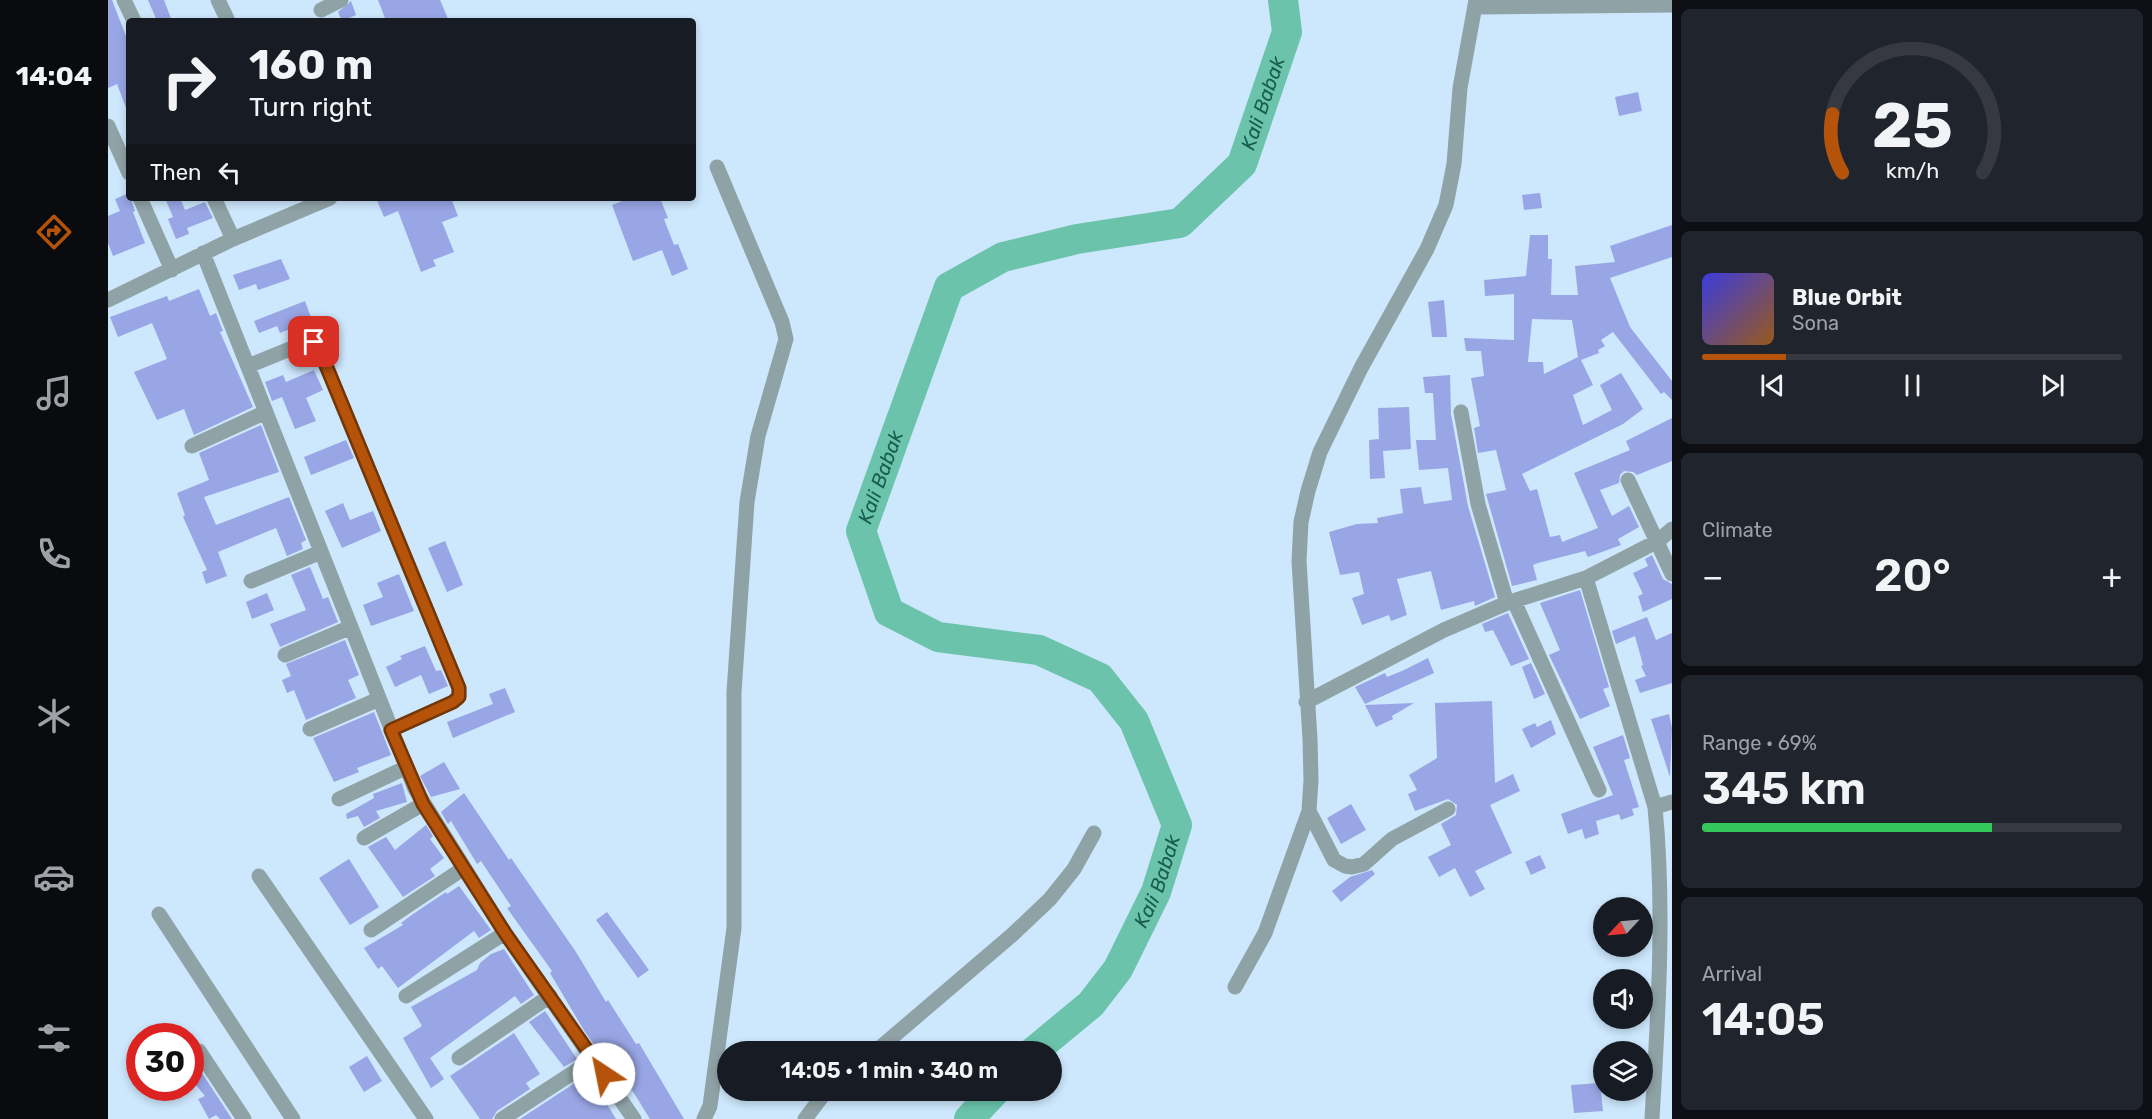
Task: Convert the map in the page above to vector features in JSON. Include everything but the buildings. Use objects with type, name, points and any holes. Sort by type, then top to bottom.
[{"type":"street","points":[[124,0],[133,18]]},
{"type":"street","points":[[218,0],[227,18]]},
{"type":"street","points":[[321,10],[341,0]]},
{"type":"street","points":[[1235,987],[1265,933],[1308,811],[1311,780],[1299,561],[1301,522],[1308,491],[1320,452],[1361,368],[1427,249],[1446,205],[1455,164],[1460,88],[1476,3],[1672,5]]},
{"type":"street","points":[[108,126],[126,166]]},
{"type":"street","points":[[704,1119],[710,1106],[734,928],[734,692],[747,502],[760,428],[786,339],[782,322],[717,167]]},
{"type":"street","points":[[141,201],[172,270]]},
{"type":"street","points":[[215,201],[233,239]]},
{"type":"street","points":[[109,298],[172,270],[310,202]]},
{"type":"street","points":[[203,253],[405,768],[423,804],[505,933],[634,1119]]},
{"type":"street","points":[[248,366],[308,342],[314,342],[318,346],[459,688],[459,697],[453,702],[391,730]]},
{"type":"street","points":[[192,446],[266,412]]},
{"type":"street","points":[[1461,412],[1478,504],[1510,602],[1599,790]]},
{"type":"street","points":[[1628,480],[1672,574]]},
{"type":"street","points":[[1306,702],[1404,649],[1510,602],[1586,578],[1658,541],[1672,529]]},
{"type":"street","points":[[251,581],[321,552]]},
{"type":"street","points":[[1586,578],[1655,807],[1665,959],[1652,1119]]},
{"type":"street","points":[[285,655],[351,627]]},
{"type":"street","points":[[310,729],[379,699]]},
{"type":"street","points":[[339,799],[405,768]]},
{"type":"street","points":[[1655,807],[1672,802]]},
{"type":"street","points":[[364,838],[423,804]]},
{"type":"street","points":[[1308,811],[1334,860],[1352,867],[1364,864],[1392,839],[1448,809]]},
{"type":"street","points":[[888,1041],[1012,935],[1050,899],[1074,869],[1094,833]]},
{"type":"street","points":[[371,930],[464,868]]},
{"type":"street","points":[[259,876],[426,1119]]},
{"type":"street","points":[[159,914],[293,1119]]},
{"type":"street","points":[[406,996],[505,933]]},
{"type":"street","points":[[459,1058],[550,996]]},
{"type":"street","points":[[204,1059],[244,1119]]},
{"type":"street","points":[[502,1119],[594,1059]]},
{"type":"street","points":[[805,1119],[819,1101]]},
{"type":"waterway","name":"Kali Babak","points":[[1046,1041],[1091,1004],[1118,969],[1156,892],[1177,825],[1134,721],[1100,678],[1039,650],[938,637],[889,612],[861,531],[949,287],[1003,257],[1077,239],[1180,223],[1242,164],[1287,32],[1283,0]]},
{"type":"waterway","name":"Kali Babak","points":[[969,1119],[986,1101]]},
{"type":"route","points":[[314,342],[318,346],[459,688],[459,697],[453,702],[391,730],[405,768],[423,804],[505,933],[604,1074]]}]
